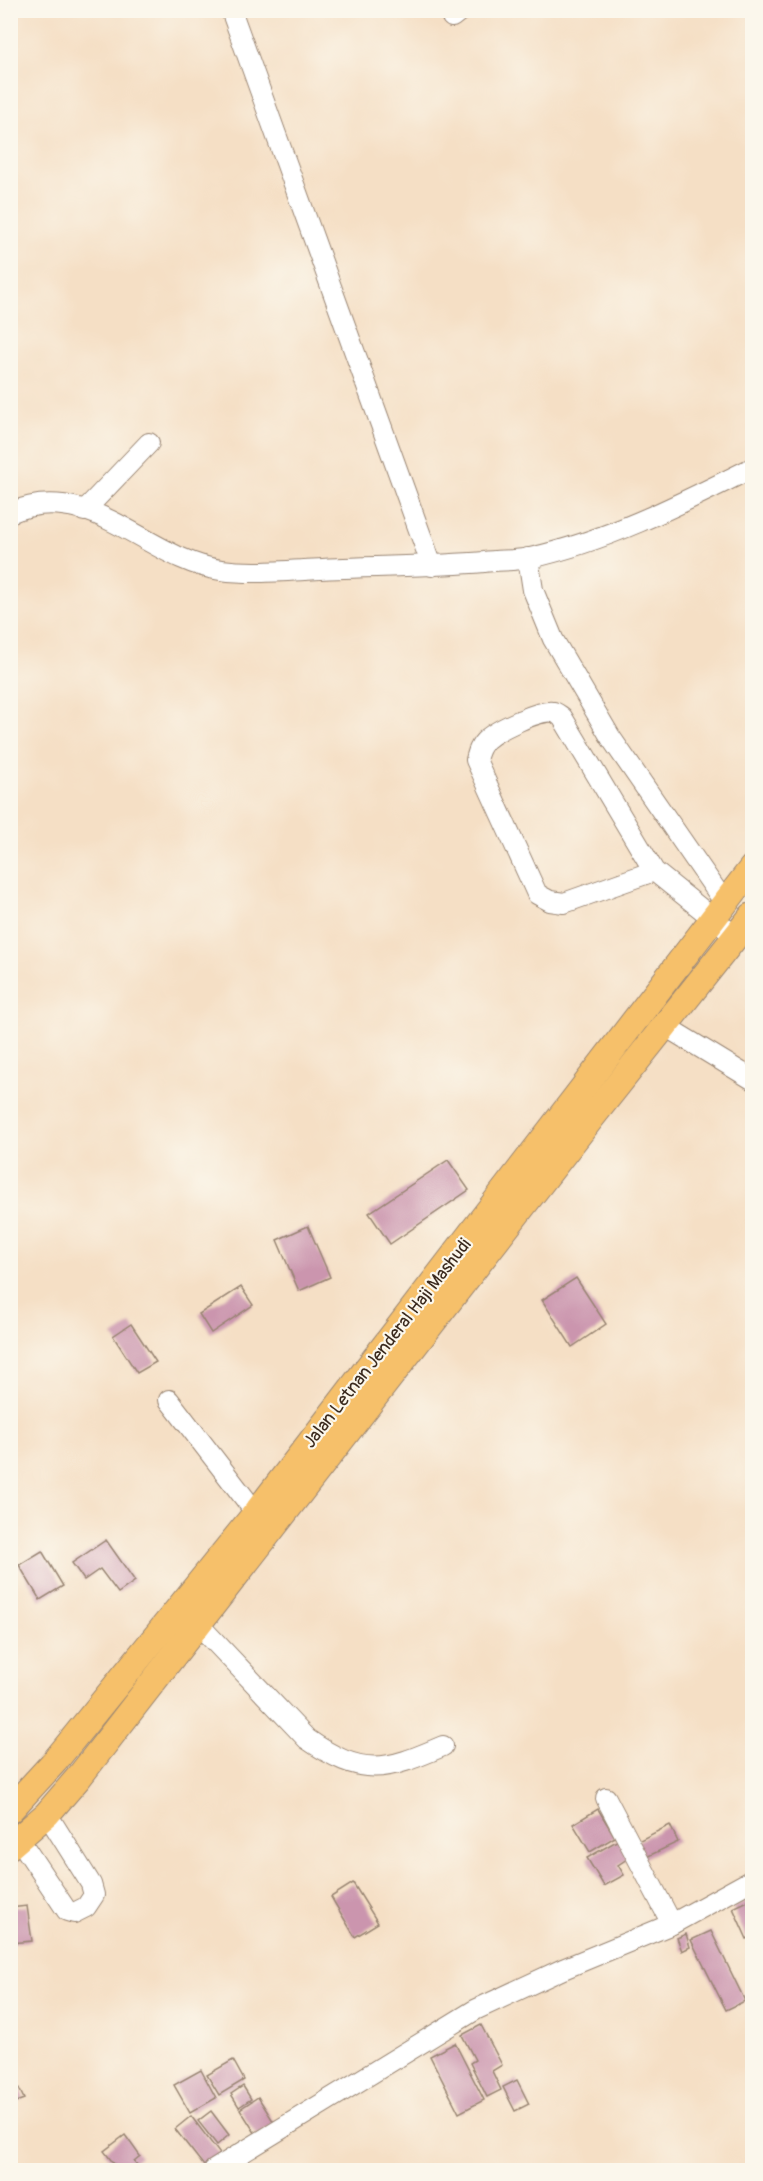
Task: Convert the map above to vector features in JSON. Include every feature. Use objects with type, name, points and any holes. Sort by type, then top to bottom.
[{"type":"main road","name":"Jalan Letnan Jenderal Haji Mashudi","points":[[10,1810],[55,1761],[256,1513],[753,868]]},
{"type":"main road","name":"Jalan Letnan Jenderal Haji Mashudi","points":[[15,1843],[47,1814],[79,1777],[753,916]]},
{"type":"main road","points":[[55,1761],[79,1777]]},
{"type":"street","points":[[231,10],[432,566]]},
{"type":"street","points":[[84,511],[149,443]]},
{"type":"street","points":[[10,513],[29,505],[46,502],[84,511],[137,533],[207,568],[225,571],[432,566],[528,558],[598,538],[689,500],[753,468]]},
{"type":"street","points":[[528,558],[533,590],[553,639],[611,738],[736,937]]},
{"type":"street","points":[[654,871],[564,903],[550,901],[537,894],[476,760],[478,750],[485,740],[503,729],[539,714],[553,712],[562,717],[654,871],[678,893],[720,911]]},
{"type":"street","points":[[665,1026],[753,1079]]},
{"type":"street","points":[[169,1400],[256,1513]]},
{"type":"street","points":[[198,1624],[308,1739],[327,1753],[350,1763],[385,1768],[443,1746]]},
{"type":"street","points":[[606,1798],[672,1924]]},
{"type":"street","points":[[15,1843],[67,1911],[74,1913],[86,1907],[94,1895],[91,1884],[47,1814]]},
{"type":"street","points":[[214,2170],[475,2010],[563,1969],[672,1924],[752,1882]]},
{"type":"building","points":[[448,1160],[469,1190],[390,1244],[369,1213]]},
{"type":"building","points":[[308,1226],[330,1277],[299,1291],[277,1240]]},
{"type":"building","points":[[576,1278],[606,1324],[572,1347],[542,1300]]},
{"type":"building","points":[[241,1287],[253,1305],[211,1333],[199,1314]]},
{"type":"building","points":[[131,1324],[156,1362],[137,1373],[113,1336]]},
{"type":"building","points":[[106,1540],[135,1581],[118,1593],[100,1569],[84,1580],[72,1563]]},
{"type":"building","points":[[42,1551],[63,1586],[40,1600],[19,1565]]},
{"type":"building","points":[[598,1809],[615,1837],[590,1852],[573,1824]]},
{"type":"building","points":[[670,1825],[678,1842],[642,1859],[634,1843]]},
{"type":"building","points":[[620,1839],[630,1857],[618,1865],[624,1875],[604,1886],[587,1858]]},
{"type":"building","points":[[353,1883],[378,1923],[355,1937],[331,1897]]},
{"type":"building","points":[[752,1899],[752,1936],[747,1939],[733,1908]]},
{"type":"building","points":[[27,1906],[32,1941],[10,1943],[10,1908]]},
{"type":"building","points":[[711,1931],[745,2001],[726,2010],[691,1940]]},
{"type":"building","points":[[686,1934],[690,1947],[682,1951],[677,1938]]},
{"type":"building","points":[[481,2025],[502,2065],[492,2071],[501,2090],[487,2097],[470,2063],[475,2060],[462,2035]]},
{"type":"building","points":[[455,2043],[484,2100],[459,2113],[430,2056]]},
{"type":"building","points":[[233,2060],[244,2080],[219,2095],[207,2075]]},
{"type":"building","points":[[201,2070],[216,2098],[190,2113],[174,2085]]},
{"type":"building","points":[[517,2080],[529,2104],[515,2111],[503,2087]]},
{"type":"building","points":[[16,2082],[24,2099],[10,2104],[10,2084]]},
{"type":"building","points":[[243,2086],[251,2099],[239,2107],[231,2094]]},
{"type":"building","points":[[258,2097],[275,2124],[257,2136],[240,2109]]},
{"type":"building","points":[[211,2111],[229,2135],[217,2145],[198,2121]]},
{"type":"building","points":[[191,2116],[220,2154],[204,2166],[175,2129]]},
{"type":"building","points":[[125,2135],[140,2156],[134,2161],[141,2170],[116,2170],[118,2169],[104,2151]]}]
